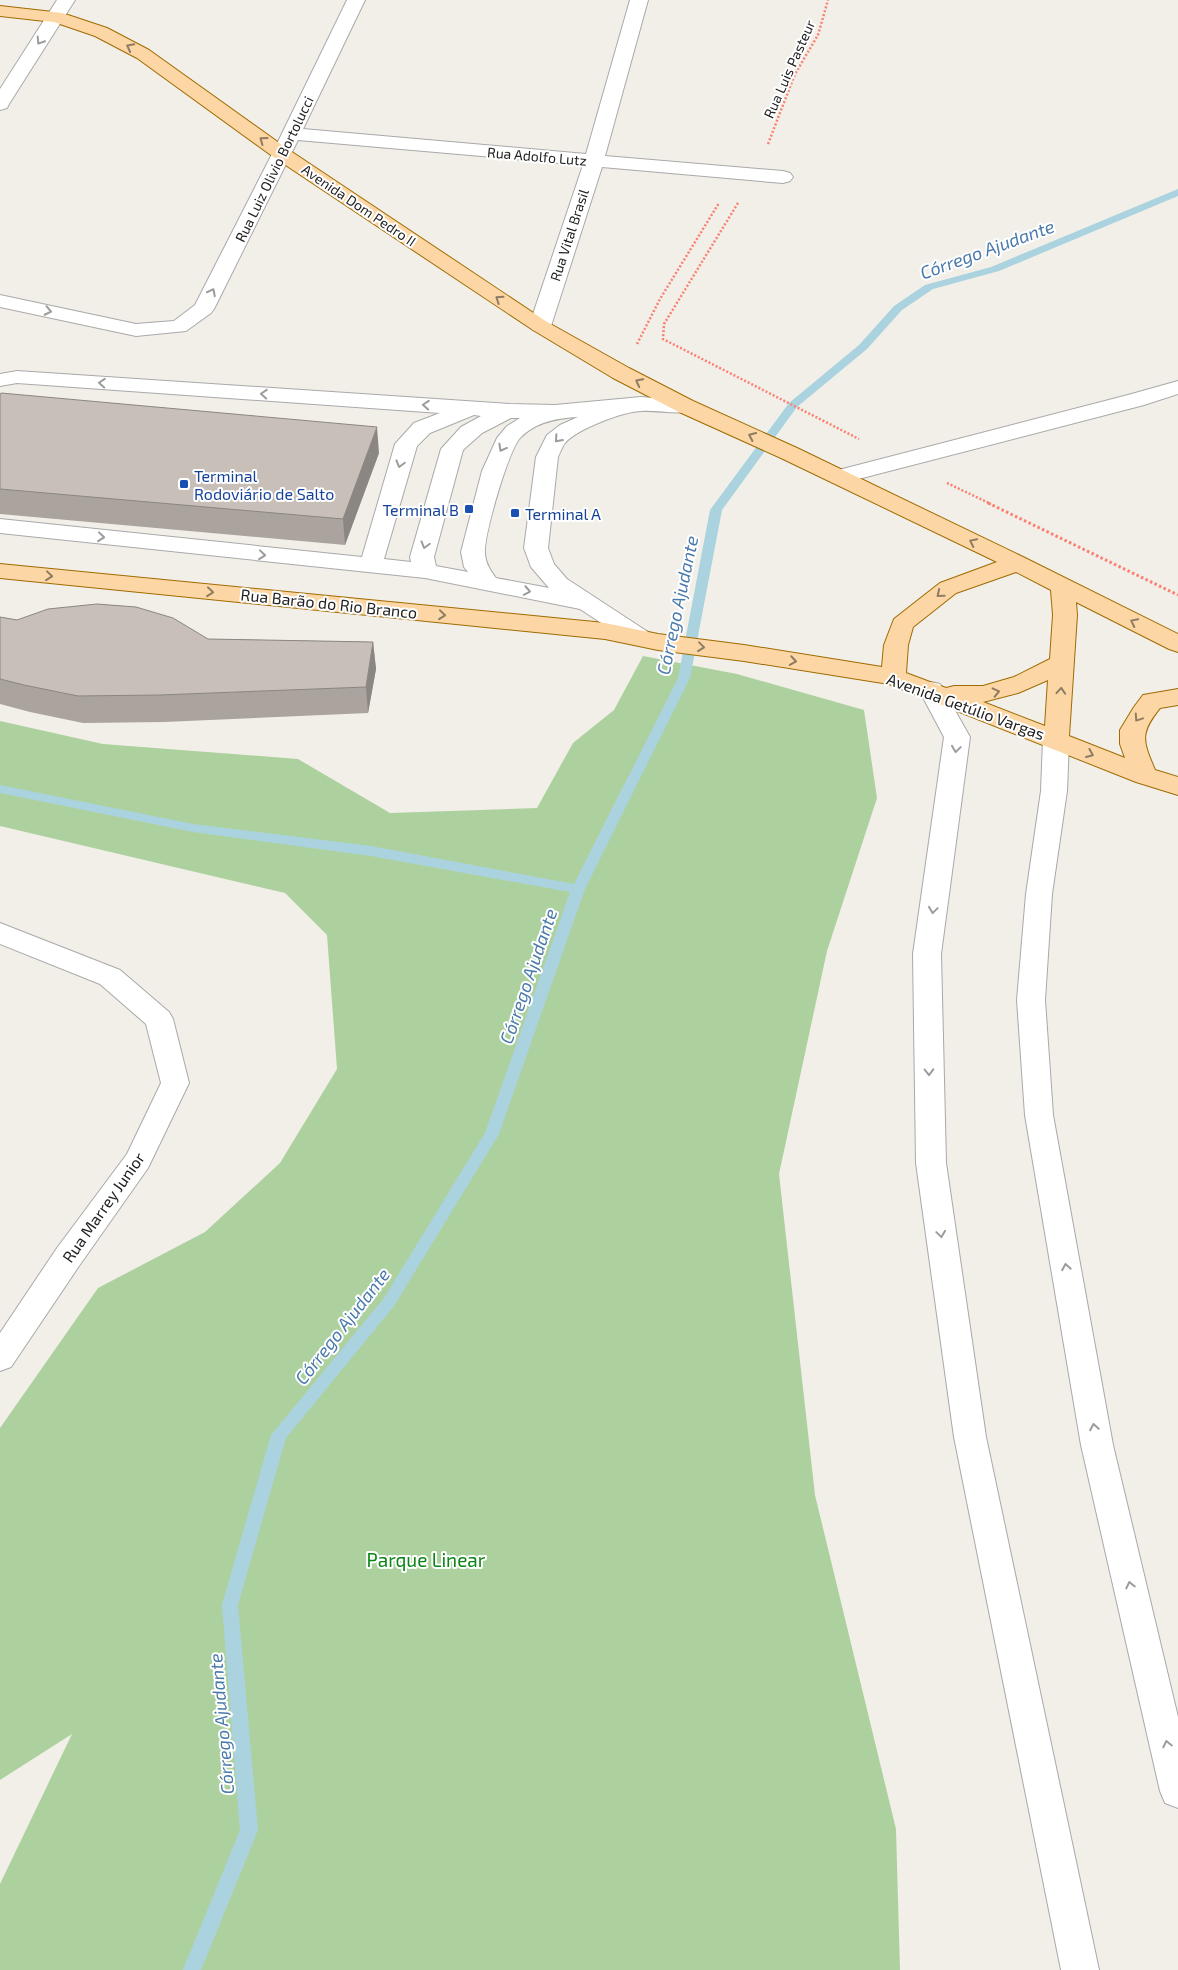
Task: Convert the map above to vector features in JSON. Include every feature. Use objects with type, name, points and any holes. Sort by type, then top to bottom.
[{"type":"main road","name":"Avenida Dom Pedro II","points":[[0,11],[61,8],[143,54],[282,154],[540,326],[621,373],[685,406],[839,477]]},
{"type":"main road","points":[[839,477],[1017,563],[1178,644]]},
{"type":"main road","points":[[894,677],[896,645],[902,624],[948,588],[1017,563]]},
{"type":"main road","name":"Rua Barão do Rio Branco","points":[[0,571],[605,631],[648,639]]},
{"type":"main road","points":[[1056,740],[1062,674],[1060,663],[1066,615],[1063,587]]},
{"type":"main road","name":"Avenida Getúlio Vargas","points":[[648,639],[894,677],[931,690],[1144,776],[1178,786]]},
{"type":"main road","points":[[931,690],[971,697],[1002,691],[1033,678],[1060,663]]},
{"type":"main road","points":[[1144,776],[1130,738],[1135,721],[1152,700],[1178,697]]},
{"type":"street","name":"Rua Luiz Olivio Bortolucci","points":[[0,301],[136,330],[179,327],[204,309],[292,134],[356,0]]},
{"type":"street","name":"Rua Vital Brasil","points":[[540,326],[594,161],[639,0]]},
{"type":"street","points":[[0,104],[61,8]]},
{"type":"street","name":"Rua Adolfo Lutz","points":[[292,134],[782,177]]},
{"type":"street","points":[[0,380],[17,377],[510,411],[555,412],[641,404],[685,406]]},
{"type":"street","points":[[839,477],[1136,400],[1178,387]]},
{"type":"street","points":[[614,408],[585,420],[555,440],[546,457],[536,549],[544,567],[559,584],[584,602],[648,639]]},
{"type":"street","points":[[371,565],[406,444],[422,428],[440,420],[476,409]]},
{"type":"street","points":[[425,571],[422,557],[452,449],[462,436],[476,425],[510,411]]},
{"type":"street","points":[[490,584],[476,567],[473,552],[498,454],[509,435],[526,422],[555,412]]},
{"type":"street","points":[[0,526],[425,571],[584,602]]},
{"type":"street","points":[[931,690],[957,737],[926,954],[931,1163],[970,1437],[1080,1970]]},
{"type":"street","points":[[1056,740],[1054,791],[1039,894],[1031,1000],[1039,1115],[1097,1445],[1178,1791]]},
{"type":"street","name":"Rua Marrey Junior","points":[[0,933],[110,976],[159,1019],[175,1082],[138,1160],[68,1257],[0,1358]]},
{"type":"path","name":"Rua Luis Pasteur","points":[[828,0],[818,35],[795,74],[756,174],[664,324],[663,339],[903,461]]},
{"type":"path","points":[[621,373],[660,299],[727,190],[756,174]]},
{"type":"path","points":[[903,461],[1081,550],[1178,595]]},
{"type":"green space","name":"Parque Linear","points":[[643,656],[737,674],[864,710],[877,798],[827,951],[779,1174],[815,1495],[896,1829],[900,1970],[0,1970],[0,1884],[72,1734],[0,1780],[0,1428],[98,1288],[205,1232],[280,1163],[337,1069],[327,935],[285,893],[0,826],[0,721],[103,744],[298,759],[390,813],[537,808],[573,743],[614,710]]},
{"type":"building","name":"Terminal Rodoviário de Salto","points":[[1,393],[377,427],[343,519],[0,489]]},
{"type":"building","points":[[97,604],[136,607],[173,618],[208,639],[373,642],[366,687],[160,695],[78,696],[0,679],[0,617],[17,620],[48,609]]},
{"type":"waterway","name":"Córrego Ajudante","points":[[578,889],[684,678],[716,510],[793,405],[863,347],[898,308],[929,287],[995,269],[1178,192]]},
{"type":"waterway","points":[[0,789],[193,828],[371,851],[578,889]]},
{"type":"waterway","name":"Córrego Ajudante","points":[[192,1970],[249,1830],[230,1605],[279,1435],[389,1302],[492,1134],[578,889]]},
{"type":"place","name":"Terminal Rodoviário de Salto","points":[[184,484]]},
{"type":"place","name":"Terminal B","points":[[469,509]]},
{"type":"place","name":"Terminal A","points":[[515,513]]}]
